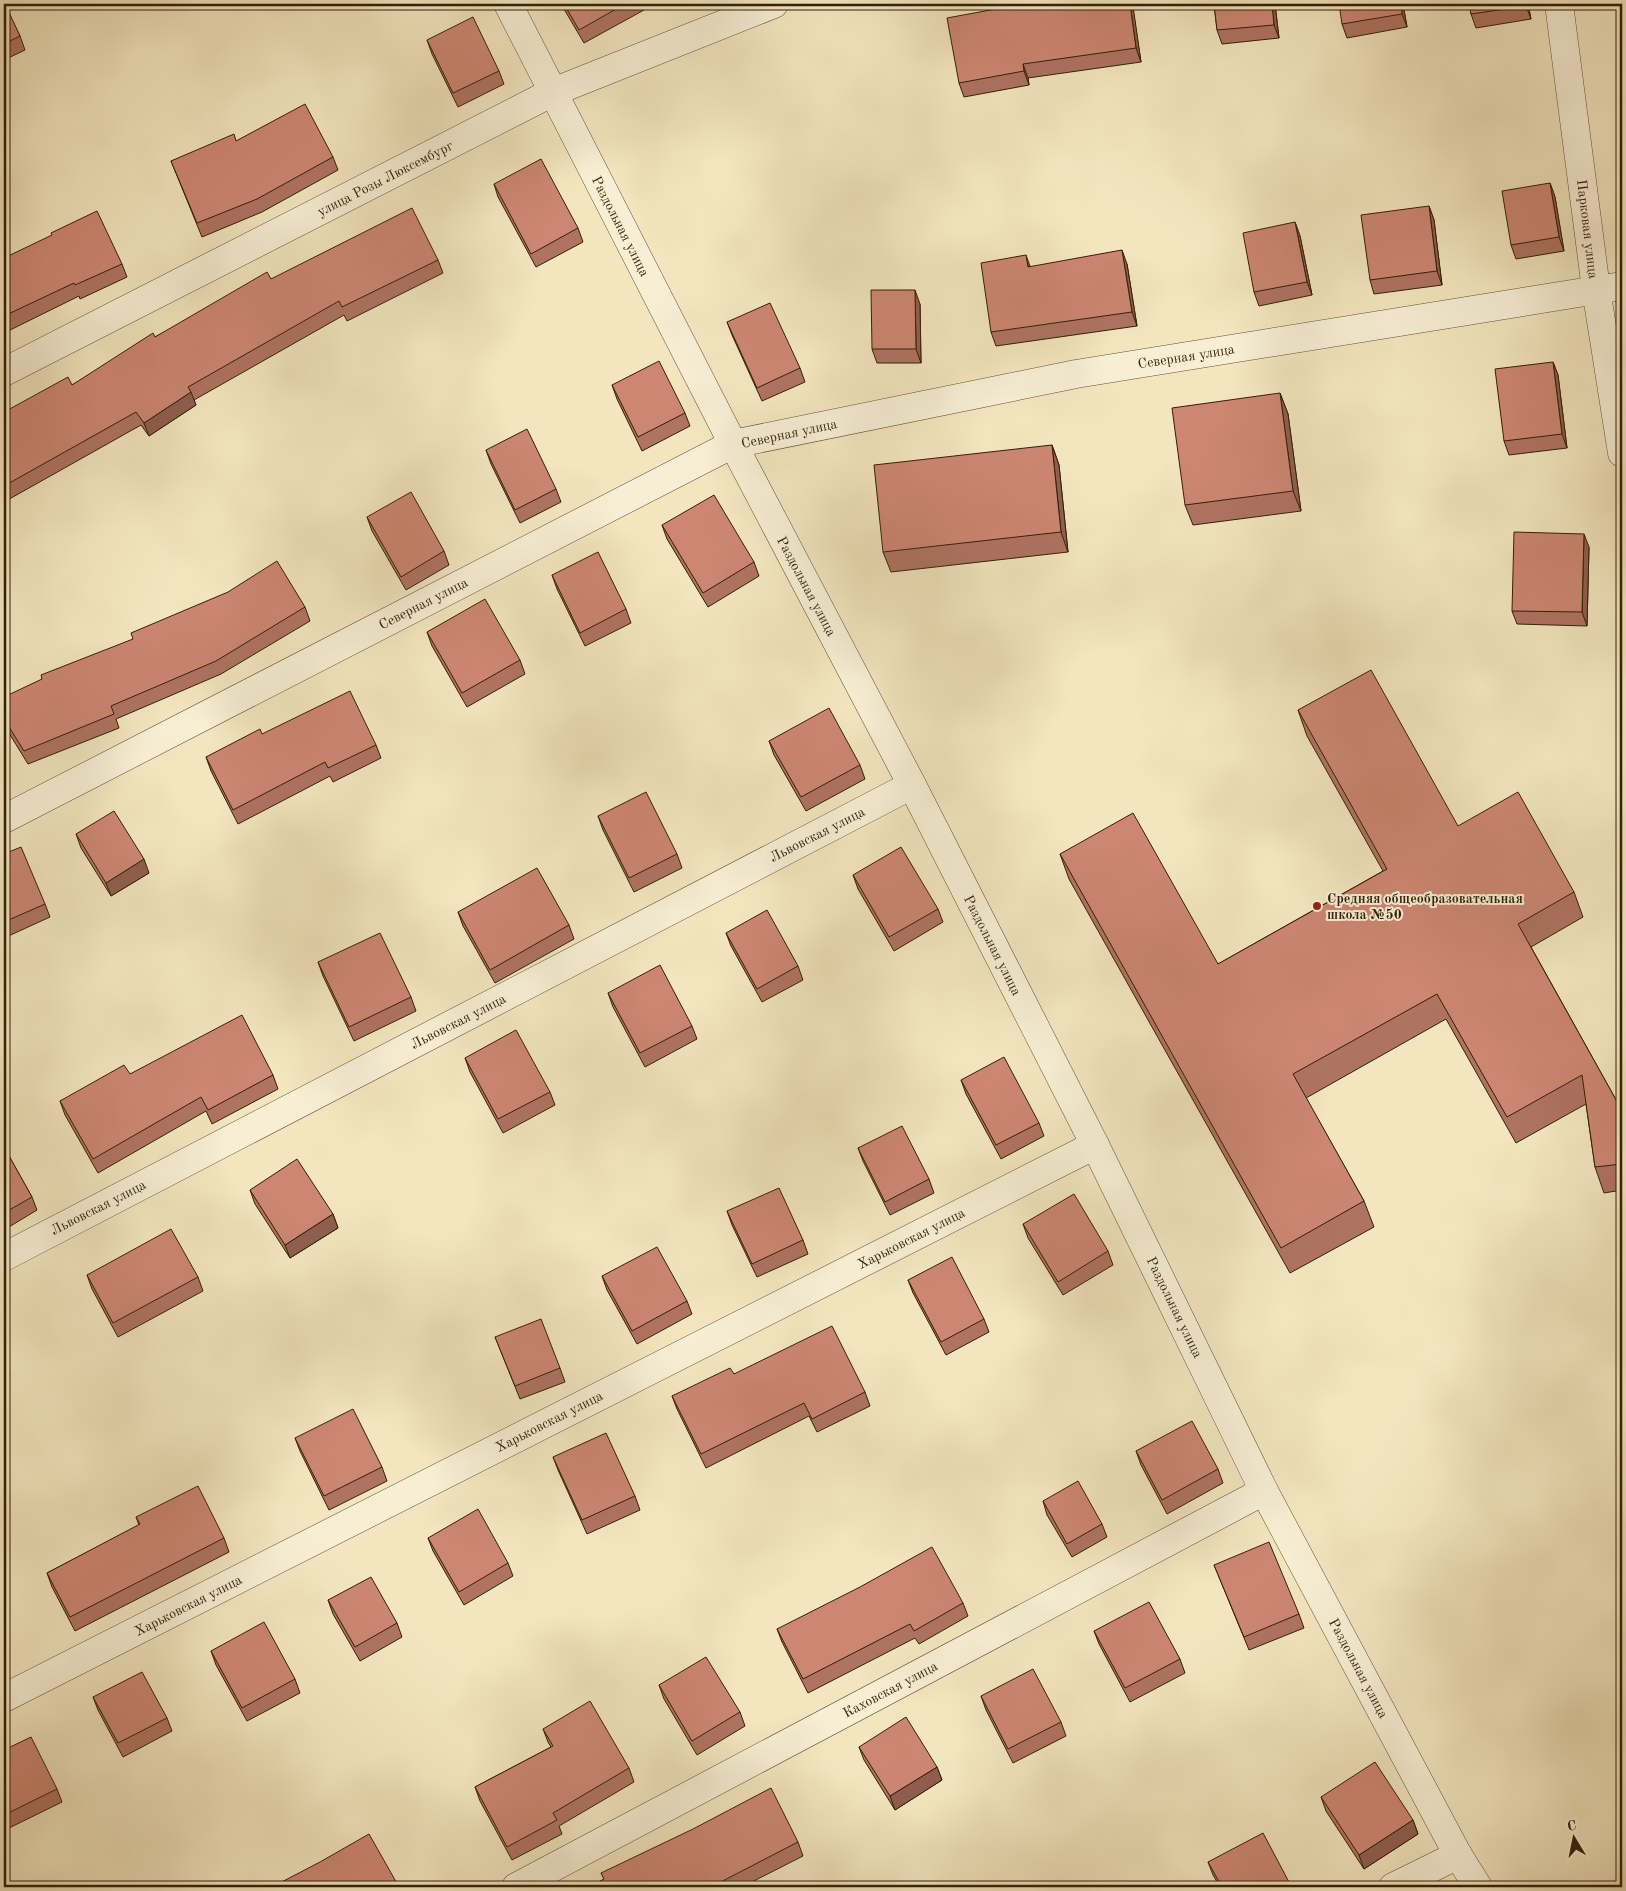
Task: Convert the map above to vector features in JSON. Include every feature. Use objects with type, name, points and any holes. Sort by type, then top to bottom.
[{"type":"street","name":"Раздольная улица","points":[[508,4],[732,444],[912,785],[1095,1145],[1264,1491],[1458,1855],[1478,1887]]},
{"type":"street","name":"улица Розы Люксембург","points":[[4,372],[553,92],[774,4]]},
{"type":"street","name":"Парковая улица","points":[[1559,4],[1609,288],[1622,453]]},
{"type":"street","name":"Северная улица","points":[[4,819],[732,444],[1076,374],[1609,288]]},
{"type":"street","name":"Львовская улица","points":[[4,1257],[912,785]]},
{"type":"street","name":"Харьковская улица","points":[[4,1698],[1095,1145]]},
{"type":"street","name":"Каховская улица","points":[[516,1887],[1264,1491]]},
{"type":"street","points":[[1393,1887],[1458,1855]]},
{"type":"building","points":[[4,4],[20,36],[4,44]]},
{"type":"building","points":[[564,4],[625,4],[579,30]]},
{"type":"building","points":[[1048,4],[1130,4],[1136,48],[1023,64],[1024,71],[959,83],[947,18],[1012,6],[1013,9]]},
{"type":"building","points":[[1214,4],[1272,4],[1274,25],[1217,30]]},
{"type":"building","points":[[1339,4],[1401,4],[1402,14],[1342,24]]},
{"type":"building","points":[[1469,4],[1525,4],[1526,6],[1471,14]]},
{"type":"building","points":[[473,17],[499,71],[453,93],[427,40]]},
{"type":"building","points":[[305,104],[333,157],[257,199],[197,223],[171,161],[234,134],[236,141]]},
{"type":"building","points":[[541,159],[578,228],[531,254],[494,184]]},
{"type":"building","points":[[1550,183],[1559,237],[1511,245],[1502,191]]},
{"type":"building","points":[[1429,206],[1437,271],[1370,280],[1361,215]]},
{"type":"building","points":[[412,208],[438,260],[342,307],[339,301],[188,387],[191,392],[144,423],[136,412],[4,486],[4,414],[7,413],[6,411],[68,377],[72,385],[153,333],[155,337],[267,272],[271,279]]},
{"type":"building","points":[[97,211],[122,264],[75,285],[74,283],[4,316],[4,258]]},
{"type":"building","points":[[1295,222],[1307,282],[1254,292],[1243,233]]},
{"type":"building","points":[[1122,250],[1132,312],[991,332],[981,263],[1026,255],[1028,267]]},
{"type":"building","points":[[871,290],[915,290],[916,349],[872,349]]},
{"type":"building","points":[[770,303],[800,368],[757,388],[727,322]]},
{"type":"building","points":[[659,361],[685,413],[638,437],[612,385]]},
{"type":"building","points":[[1553,362],[1562,434],[1504,441],[1495,369]]},
{"type":"building","points":[[1280,393],[1293,491],[1185,505],[1172,408]]},
{"type":"building","points":[[527,429],[556,489],[515,510],[486,450]]},
{"type":"building","points":[[1052,445],[1061,532],[883,552],[874,465]]},
{"type":"building","points":[[411,492],[444,551],[401,577],[367,517]]},
{"type":"building","points":[[714,495],[754,562],[703,593],[662,525]]},
{"type":"building","points":[[1514,532],[1584,534],[1582,612],[1512,611]]},
{"type":"building","points":[[598,552],[626,609],[580,633],[552,575]]},
{"type":"building","points":[[277,561],[305,607],[216,661],[111,706],[114,714],[24,751],[4,719],[4,697],[42,679],[41,675],[133,639],[131,633],[228,592]]},
{"type":"building","points":[[485,599],[520,660],[462,693],[427,632]]},
{"type":"building","points":[[1371,670],[1458,826],[1518,792],[1574,892],[1518,924],[1620,1107],[1622,1106],[1622,1164],[1595,1167],[1582,1075],[1507,1117],[1437,994],[1293,1074],[1364,1201],[1281,1248],[1060,854],[1133,813],[1218,964],[1387,869],[1298,710]]},
{"type":"building","points":[[350,691],[376,745],[328,768],[325,762],[233,810],[206,757],[260,729],[262,734]]},
{"type":"building","points":[[829,708],[860,765],[801,797],[769,741]]},
{"type":"building","points":[[646,792],[677,854],[629,878],[598,816]]},
{"type":"building","points":[[114,811],[144,859],[106,883],[76,834]]},
{"type":"building","points":[[21,847],[45,904],[4,922],[4,854]]},
{"type":"building","points":[[901,847],[938,909],[889,937],[853,875]]},
{"type":"building","points":[[537,868],[569,925],[490,970],[458,912]]},
{"type":"building","points":[[767,910],[798,966],[757,989],[726,933]]},
{"type":"building","points":[[380,933],[411,997],[349,1027],[318,962]]},
{"type":"building","points":[[660,965],[692,1026],[640,1053],[608,993]]},
{"type":"building","points":[[242,1015],[273,1075],[208,1110],[201,1097],[93,1159],[60,1101],[124,1065],[130,1074]]},
{"type":"building","points":[[516,1030],[550,1092],[498,1119],[465,1058]]},
{"type":"building","points":[[1004,1057],[1039,1123],[996,1145],[961,1080]]},
{"type":"building","points":[[902,1126],[929,1179],[885,1202],[858,1148]]},
{"type":"building","points":[[4,1147],[32,1197],[4,1213]]},
{"type":"building","points":[[297,1159],[333,1214],[285,1245],[250,1190]]},
{"type":"building","points":[[779,1188],[803,1240],[752,1264],[727,1211]]},
{"type":"building","points":[[1074,1194],[1108,1251],[1058,1282],[1023,1224]]},
{"type":"building","points":[[171,1229],[198,1277],[113,1323],[87,1275]]},
{"type":"building","points":[[657,1247],[687,1301],[632,1331],[602,1276]]},
{"type":"building","points":[[952,1257],[984,1319],[941,1342],[908,1280]]},
{"type":"building","points":[[541,1319],[560,1368],[515,1386],[495,1337]]},
{"type":"building","points":[[832,1326],[865,1392],[812,1419],[804,1403],[701,1454],[672,1396],[730,1368],[734,1374]]},
{"type":"building","points":[[353,1409],[382,1467],[324,1496],[295,1438]]},
{"type":"building","points":[[1192,1421],[1218,1469],[1162,1500],[1136,1451]]},
{"type":"building","points":[[606,1433],[635,1496],[582,1520],[553,1457]]},
{"type":"building","points":[[1078,1481],[1102,1524],[1067,1544],[1043,1501]]},
{"type":"building","points":[[198,1486],[224,1538],[70,1617],[47,1573],[140,1524],[136,1517]]},
{"type":"building","points":[[478,1509],[508,1563],[459,1592],[428,1538]]},
{"type":"building","points":[[1269,1542],[1299,1614],[1244,1637],[1214,1565]]},
{"type":"building","points":[[932,1547],[963,1603],[914,1631],[910,1624],[803,1679],[777,1629],[860,1587]]},
{"type":"building","points":[[371,1577],[397,1623],[355,1647],[328,1600]]},
{"type":"building","points":[[1149,1602],[1180,1659],[1125,1688],[1094,1631]]},
{"type":"building","points":[[264,1622],[295,1679],[242,1708],[211,1651]]},
{"type":"building","points":[[706,1657],[740,1712],[692,1741],[659,1685]]},
{"type":"building","points":[[1033,1669],[1061,1722],[1008,1749],[981,1696]]},
{"type":"building","points":[[142,1672],[167,1718],[118,1743],[93,1697]]},
{"type":"building","points":[[590,1701],[629,1768],[553,1813],[557,1820],[507,1847],[475,1787],[553,1746],[543,1729]]},
{"type":"building","points":[[906,1717],[937,1767],[890,1796],[859,1747]]},
{"type":"building","points":[[31,1737],[57,1789],[4,1815],[4,1750]]},
{"type":"building","points":[[1375,1762],[1413,1820],[1359,1855],[1321,1797]]},
{"type":"building","points":[[771,1788],[798,1842],[711,1887],[590,1887],[604,1879],[601,1873],[693,1829]]},
{"type":"building","points":[[1263,1833],[1290,1884],[1283,1887],[1222,1887],[1208,1862]]},
{"type":"building","points":[[369,1834],[399,1887],[272,1887],[320,1862]]},
{"type":"place","name":"Средняя общеобразовательная школа №50","points":[[1317,906]]}]
